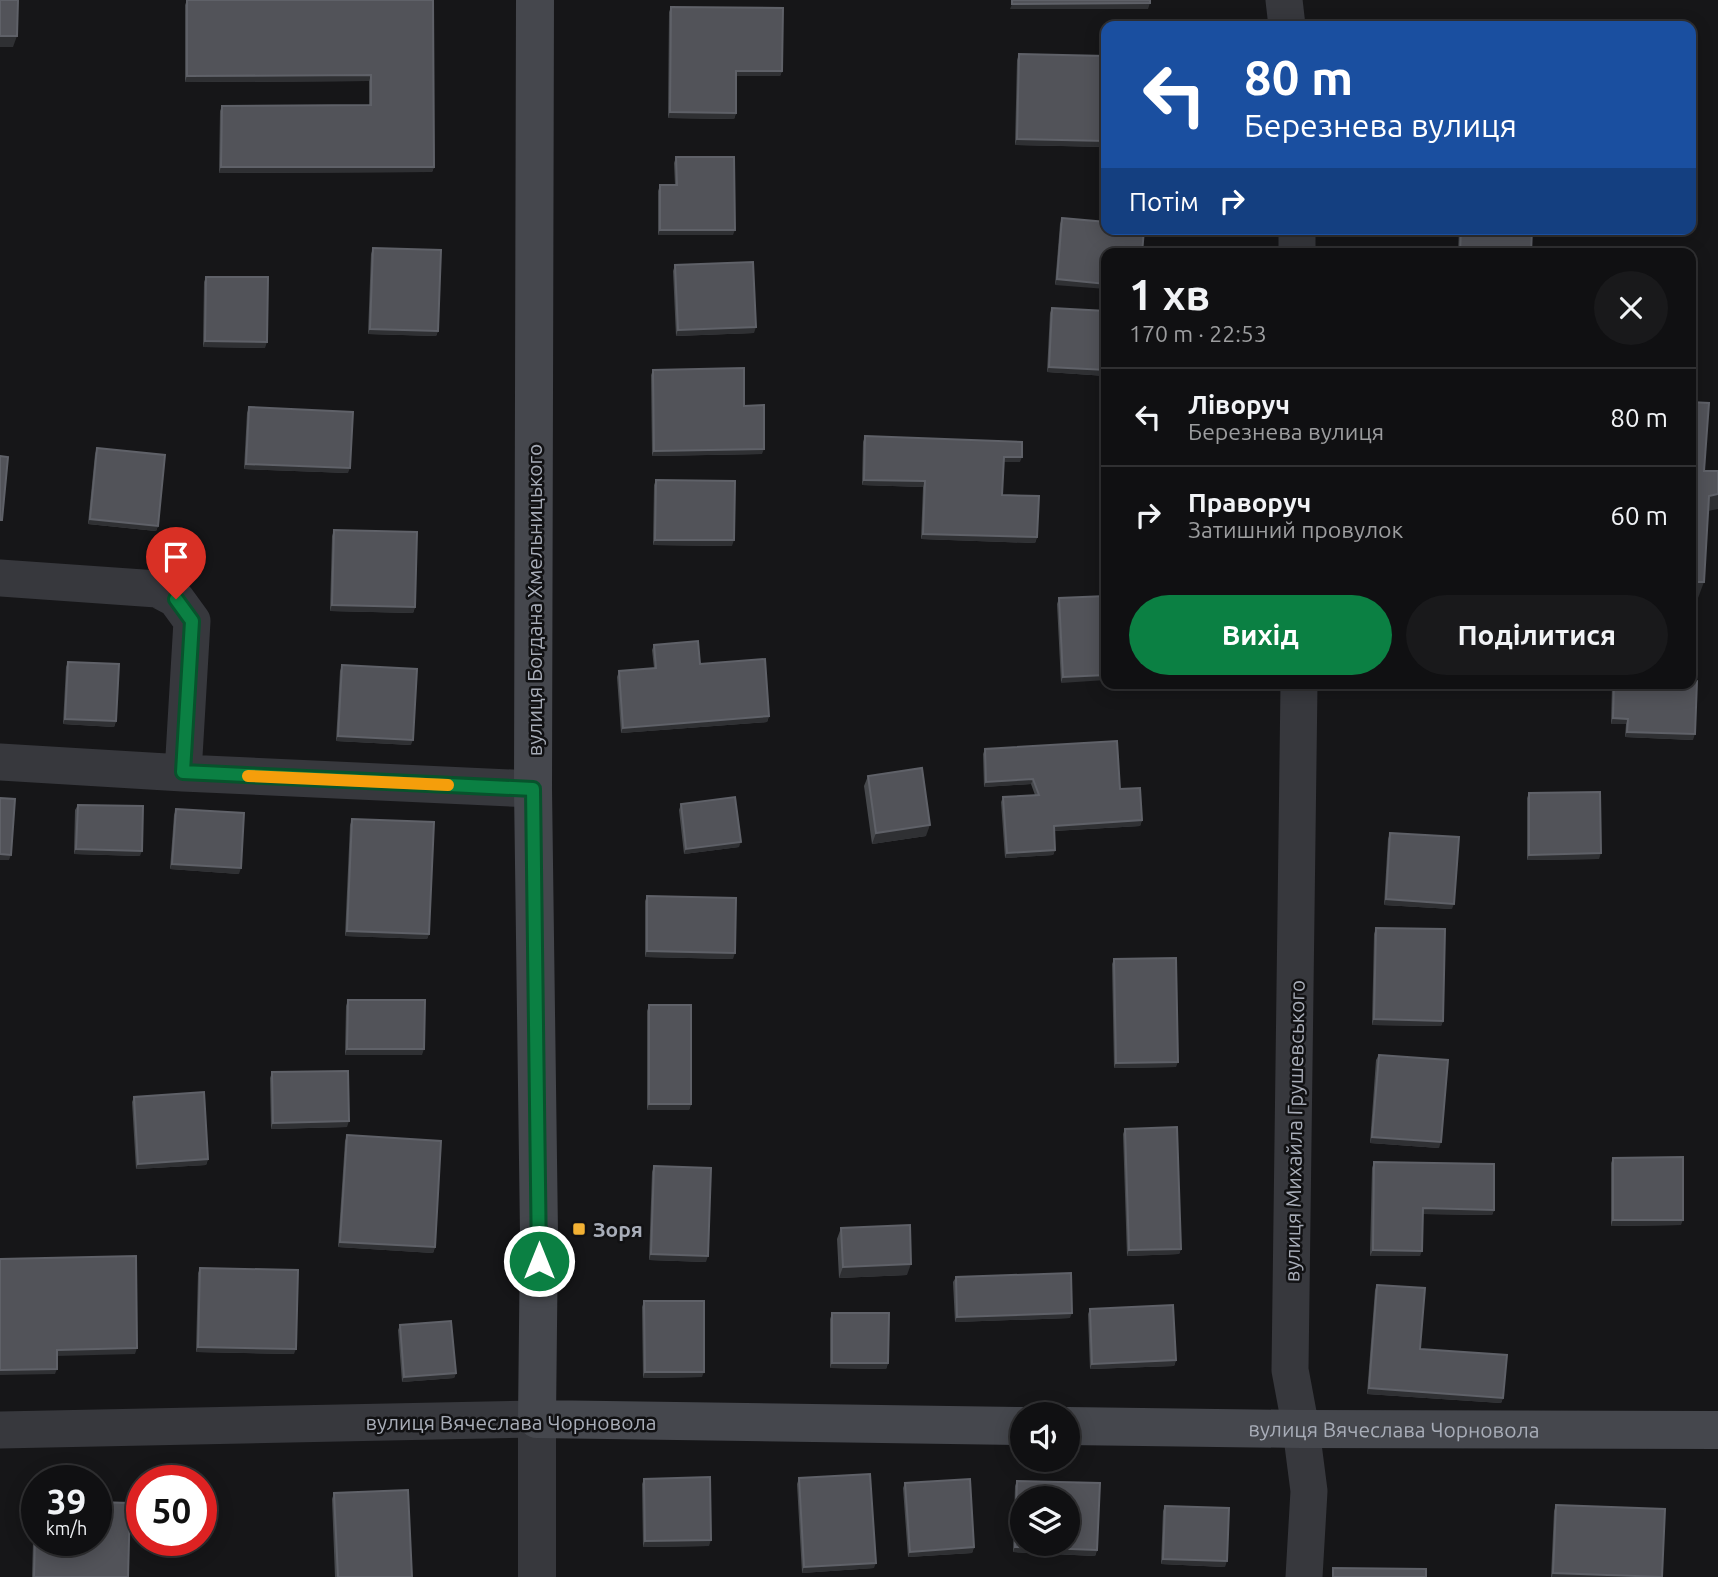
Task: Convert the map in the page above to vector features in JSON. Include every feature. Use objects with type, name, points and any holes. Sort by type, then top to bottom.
[{"type":"main road","name":"вулиця Богдана Хмельницького","points":[[535,0],[533,789],[539,1234],[537,1419]]},
{"type":"main road","name":"вулиця Вячеслава Чорновола","points":[[537,1419],[1010,1426]]},
{"type":"main road","name":"вулиця Вячеслава Чорновола","points":[[1080,1426],[1718,1430]]},
{"type":"street","points":[[1284,0],[1286,21]]},
{"type":"street","points":[[0,578],[157,589],[176,599],[192,621],[183,772]]},
{"type":"street","name":"вулиця Михайла Грушевського","points":[[1299,689],[1290,1370],[1309,1491],[1304,1577]]},
{"type":"street","points":[[0,762],[533,789]]},
{"type":"street","name":"вулиця Вячеслава Чорновола","points":[[0,1430],[537,1419]]},
{"type":"street","name":"вулиця Богдана Хмельницького","points":[[537,1419],[537,1577]]},
{"type":"building","points":[[0,0],[18,0],[17,36],[0,36]]},
{"type":"building","points":[[187,0],[433,0],[434,167],[221,167],[222,106],[371,105],[371,75],[187,76]]},
{"type":"building","points":[[1012,0],[1150,0],[1150,3],[1012,4]]},
{"type":"building","points":[[671,7],[783,8],[782,71],[736,71],[736,113],[670,112]]},
{"type":"building","points":[[1019,54],[1101,56],[1101,141],[1017,139]]},
{"type":"building","points":[[676,157],[734,157],[735,230],[660,230],[660,185],[677,185]]},
{"type":"building","points":[[1062,218],[1101,222],[1101,235],[1144,235],[1142,248],[1101,248],[1101,283],[1057,279]]},
{"type":"building","points":[[1461,235],[1532,235],[1531,248],[1460,248]]},
{"type":"building","points":[[373,248],[441,250],[438,331],[370,329]]},
{"type":"building","points":[[753,262],[756,327],[678,330],[675,265]]},
{"type":"building","points":[[206,277],[268,277],[267,342],[205,341]]},
{"type":"building","points":[[1052,308],[1101,311],[1101,370],[1049,367]]},
{"type":"building","points":[[744,368],[744,406],[764,405],[764,449],[654,451],[653,370]]},
{"type":"building","points":[[1696,402],[1709,403],[1704,471],[1718,471],[1718,494],[1709,496],[1704,582],[1696,582]]},
{"type":"building","points":[[249,407],[353,412],[350,468],[246,464]]},
{"type":"building","points":[[865,436],[1022,442],[1022,457],[1004,457],[1002,495],[1039,496],[1037,537],[923,534],[925,481],[864,480]]},
{"type":"building","points":[[97,448],[165,455],[158,526],[90,519]]},
{"type":"building","points":[[0,456],[8,457],[2,520],[0,520]]},
{"type":"building","points":[[656,480],[735,481],[734,540],[655,540]]},
{"type":"building","points":[[334,530],[417,532],[415,607],[332,605]]},
{"type":"building","points":[[1101,596],[1101,675],[1063,677],[1059,598]]},
{"type":"building","points":[[698,641],[700,664],[765,659],[769,716],[623,728],[619,671],[656,668],[654,645]]},
{"type":"building","points":[[68,662],[119,664],[116,721],[65,719]]},
{"type":"building","points":[[342,665],[417,669],[413,740],[338,736]]},
{"type":"building","points":[[1697,681],[1695,734],[1627,732],[1628,719],[1613,718],[1614,689],[1696,689]]},
{"type":"building","points":[[1117,741],[1120,789],[1140,788],[1142,820],[1054,826],[1055,850],[1007,853],[1003,797],[1039,795],[1033,779],[986,782],[985,749]]},
{"type":"building","points":[[922,768],[930,825],[876,833],[868,776]]},
{"type":"building","points":[[1600,792],[1601,853],[1529,855],[1529,793]]},
{"type":"building","points":[[735,797],[741,842],[686,849],[681,804]]},
{"type":"building","points":[[0,798],[15,799],[11,855],[0,854]]},
{"type":"building","points":[[78,805],[143,806],[142,851],[76,849]]},
{"type":"building","points":[[176,809],[244,813],[241,868],[172,864]]},
{"type":"building","points":[[352,819],[434,822],[429,934],[347,931]]},
{"type":"building","points":[[1390,833],[1459,837],[1454,904],[1386,899]]},
{"type":"building","points":[[647,896],[736,898],[735,953],[647,951]]},
{"type":"building","points":[[1376,928],[1445,929],[1443,1021],[1374,1019]]},
{"type":"building","points":[[1176,958],[1178,1062],[1116,1063],[1114,959]]},
{"type":"building","points":[[348,1000],[425,1000],[424,1049],[347,1049]]},
{"type":"building","points":[[649,1005],[691,1005],[691,1104],[649,1104]]},
{"type":"building","points":[[1379,1055],[1448,1060],[1441,1142],[1372,1137]]},
{"type":"building","points":[[348,1071],[349,1121],[273,1123],[272,1072]]},
{"type":"building","points":[[204,1092],[208,1159],[138,1164],[134,1097]]},
{"type":"building","points":[[1177,1127],[1181,1249],[1129,1250],[1125,1129]]},
{"type":"building","points":[[347,1135],[441,1141],[435,1247],[340,1242]]},
{"type":"building","points":[[1683,1157],[1683,1220],[1613,1220],[1613,1158]]},
{"type":"building","points":[[1374,1162],[1494,1164],[1494,1210],[1423,1208],[1422,1251],[1373,1250]]},
{"type":"building","points":[[654,1166],[711,1168],[708,1256],[651,1254]]},
{"type":"building","points":[[910,1225],[911,1264],[843,1267],[841,1228]]},
{"type":"building","points":[[136,1256],[137,1348],[57,1350],[57,1369],[0,1370],[0,1259]]},
{"type":"building","points":[[200,1268],[298,1270],[296,1349],[198,1347]]},
{"type":"building","points":[[1071,1273],[1072,1313],[957,1317],[956,1277]]},
{"type":"building","points":[[1377,1285],[1425,1288],[1420,1349],[1507,1355],[1503,1398],[1369,1388]]},
{"type":"building","points":[[644,1301],[704,1301],[704,1372],[645,1372]]},
{"type":"building","points":[[1173,1305],[1176,1360],[1092,1364],[1090,1309]]},
{"type":"building","points":[[832,1313],[889,1313],[888,1363],[832,1363]]},
{"type":"building","points":[[451,1321],[456,1373],[404,1377],[400,1325]]},
{"type":"building","points":[[870,1474],[876,1563],[804,1567],[799,1478]]},
{"type":"building","points":[[710,1477],[711,1540],[645,1541],[644,1479]]},
{"type":"building","points":[[970,1479],[974,1547],[910,1552],[905,1483]]},
{"type":"building","points":[[1017,1481],[1100,1483],[1097,1550],[1080,1549],[1080,1486],[1017,1486]]},
{"type":"building","points":[[408,1490],[412,1577],[338,1577],[334,1493]]},
{"type":"building","points":[[112,1502],[126,1503],[128,1577],[34,1577],[35,1556],[112,1556]]},
{"type":"building","points":[[1556,1505],[1665,1509],[1662,1577],[1553,1573]]},
{"type":"building","points":[[1165,1506],[1229,1508],[1227,1561],[1163,1559]]},
{"type":"building","points":[[1333,1568],[1426,1569],[1426,1577],[1333,1577]]},
{"type":"slow traffic","points":[[248,776],[448,785]]},
{"type":"place","name":"Зоря","points":[[579,1229]]},
{"type":"route","points":[[176,599],[192,621],[183,772],[533,789],[539,1261]]}]
